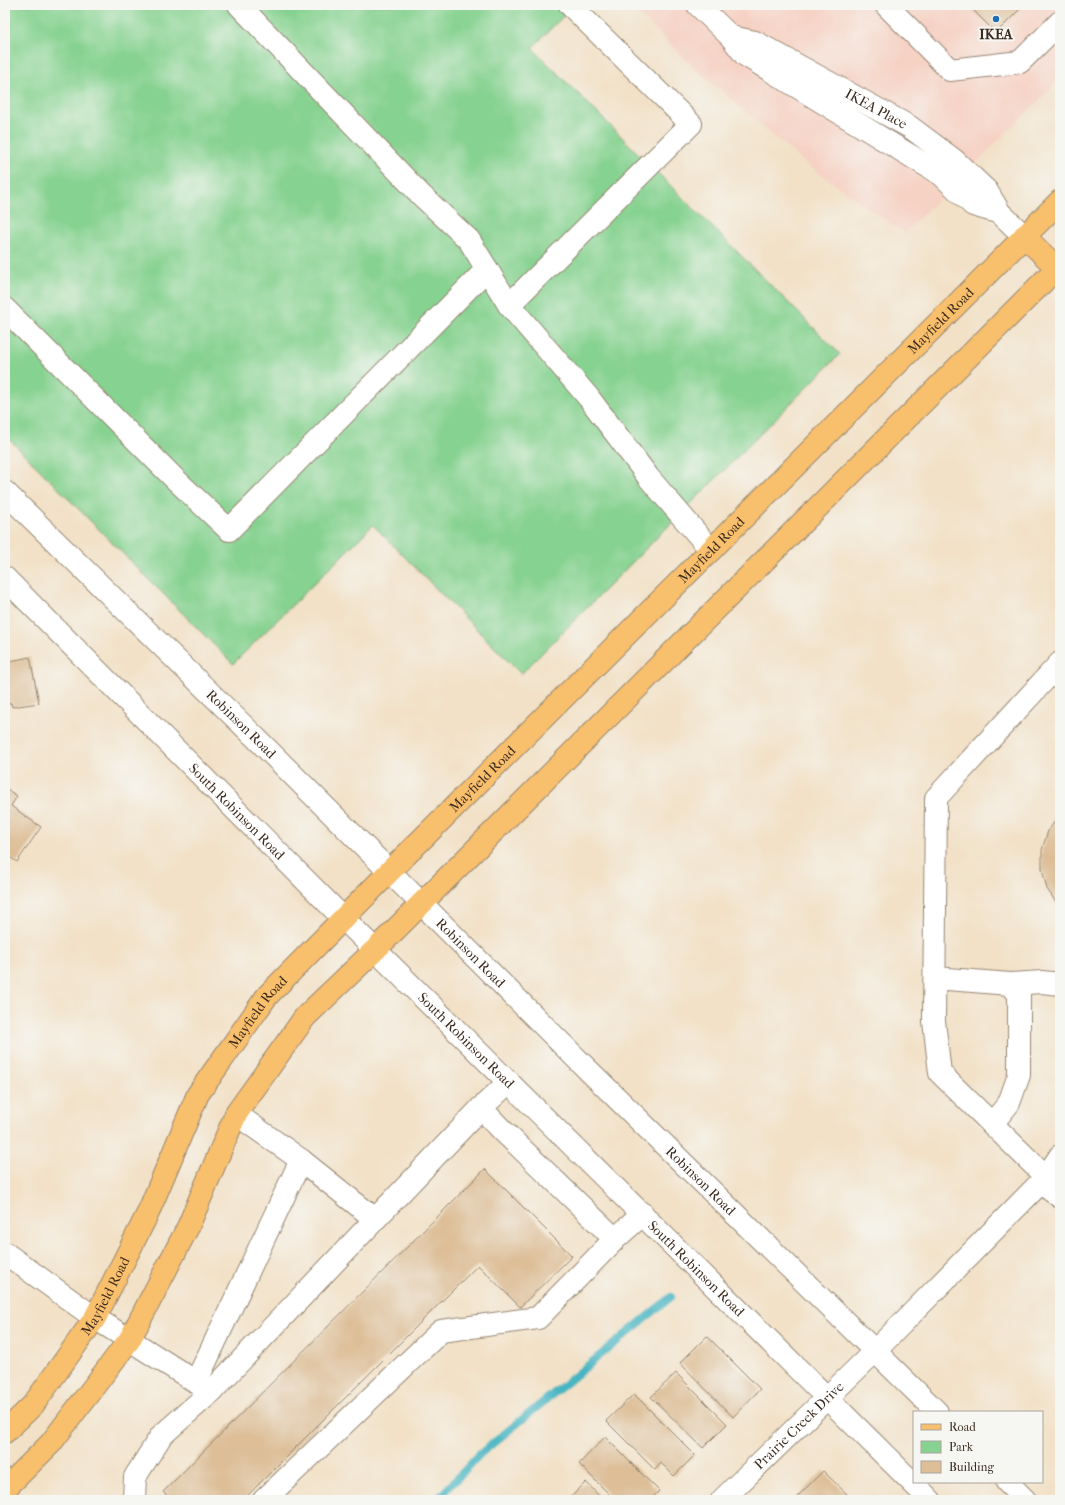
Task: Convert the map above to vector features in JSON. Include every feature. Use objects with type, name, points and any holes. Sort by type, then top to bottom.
[{"type":"main road","name":"Mayfield Road","points":[[5,1432],[33,1404],[95,1318],[147,1215],[198,1094],[267,996],[1060,201]]},
{"type":"main road","points":[[5,1489],[51,1443],[130,1339],[188,1227],[236,1114],[305,1017],[375,950],[1059,268],[1024,236]]},
{"type":"street","points":[[239,5],[421,195],[469,240],[509,305],[589,398],[649,478],[711,550]]},
{"type":"street","points":[[509,305],[691,124],[570,5]]},
{"type":"street","name":"IKEA Place","points":[[698,5],[730,37],[755,42],[910,127],[954,160],[987,191],[1000,213],[1024,236]]},
{"type":"street","points":[[886,5],[950,70],[1020,62],[1060,22]]},
{"type":"street","points":[[5,310],[175,479],[229,530],[487,269]]},
{"type":"street","name":"Robinson Road","points":[[5,492],[259,741],[583,1065],[936,1411]]},
{"type":"street","name":"South Robinson Road","points":[[5,578],[375,950],[913,1483]]},
{"type":"street","points":[[1060,663],[936,798],[934,1020],[940,1073],[992,1124],[1060,1197]]},
{"type":"street","points":[[935,978],[1010,984],[1042,982],[1060,984]]},
{"type":"street","points":[[992,1124],[1009,1102],[1019,1075],[1019,994],[1010,984]]},
{"type":"street","points":[[134,1500],[135,1477],[161,1436],[204,1386],[375,1219],[481,1108],[509,1082]]},
{"type":"street","points":[[481,1108],[615,1239]]},
{"type":"street","points":[[236,1114],[301,1160],[375,1219]]},
{"type":"street","name":"Prairie Creek Drive","points":[[722,1500],[875,1351],[1043,1180],[1060,1156]]},
{"type":"street","points":[[204,1386],[301,1160]]},
{"type":"street","points":[[264,1500],[442,1331],[538,1318],[615,1239],[643,1214]]},
{"type":"street","points":[[5,1254],[95,1318],[204,1386]]},
{"type":"street","name":"South Robinson Road","points":[[913,1483],[930,1500]]},
{"type":"street","points":[[1008,1483],[1025,1500]]},
{"type":"shaded area","points":[[630,5],[1060,5],[1060,80],[904,233],[806,164],[691,65]]},
{"type":"green space","points":[[5,5],[574,5],[532,48],[840,354],[521,674],[373,525],[233,664],[5,435]]},
{"type":"building","name":"IKEA","points":[[968,5],[1024,5],[996,33]]},
{"type":"building","points":[[30,657],[39,703],[12,707],[11,703],[5,704],[5,662]]},
{"type":"building","points":[[5,788],[17,796],[11,806],[41,827],[17,862],[5,854]]},
{"type":"building","points":[[1060,814],[1060,905],[1058,905],[1047,889],[1042,869],[1042,850],[1048,831]]},
{"type":"building","points":[[485,1169],[572,1256],[520,1307],[478,1265],[243,1500],[171,1500],[163,1492]]},
{"type":"building","points":[[707,1336],[760,1389],[733,1417],[680,1363]]},
{"type":"building","points":[[676,1373],[727,1424],[703,1448],[651,1397]]},
{"type":"building","points":[[634,1394],[695,1455],[674,1476],[661,1463],[655,1470],[606,1421]]},
{"type":"building","points":[[605,1437],[659,1491],[650,1500],[615,1500],[579,1464]]},
{"type":"building","points":[[823,1471],[850,1497],[847,1500],[794,1500]]},
{"type":"building","points":[[586,1482],[603,1500],[568,1500]]},
{"type":"waterway","points":[[437,1500],[480,1454],[671,1297]]},
{"type":"place","name":"IKEA","points":[[996,19]]}]
